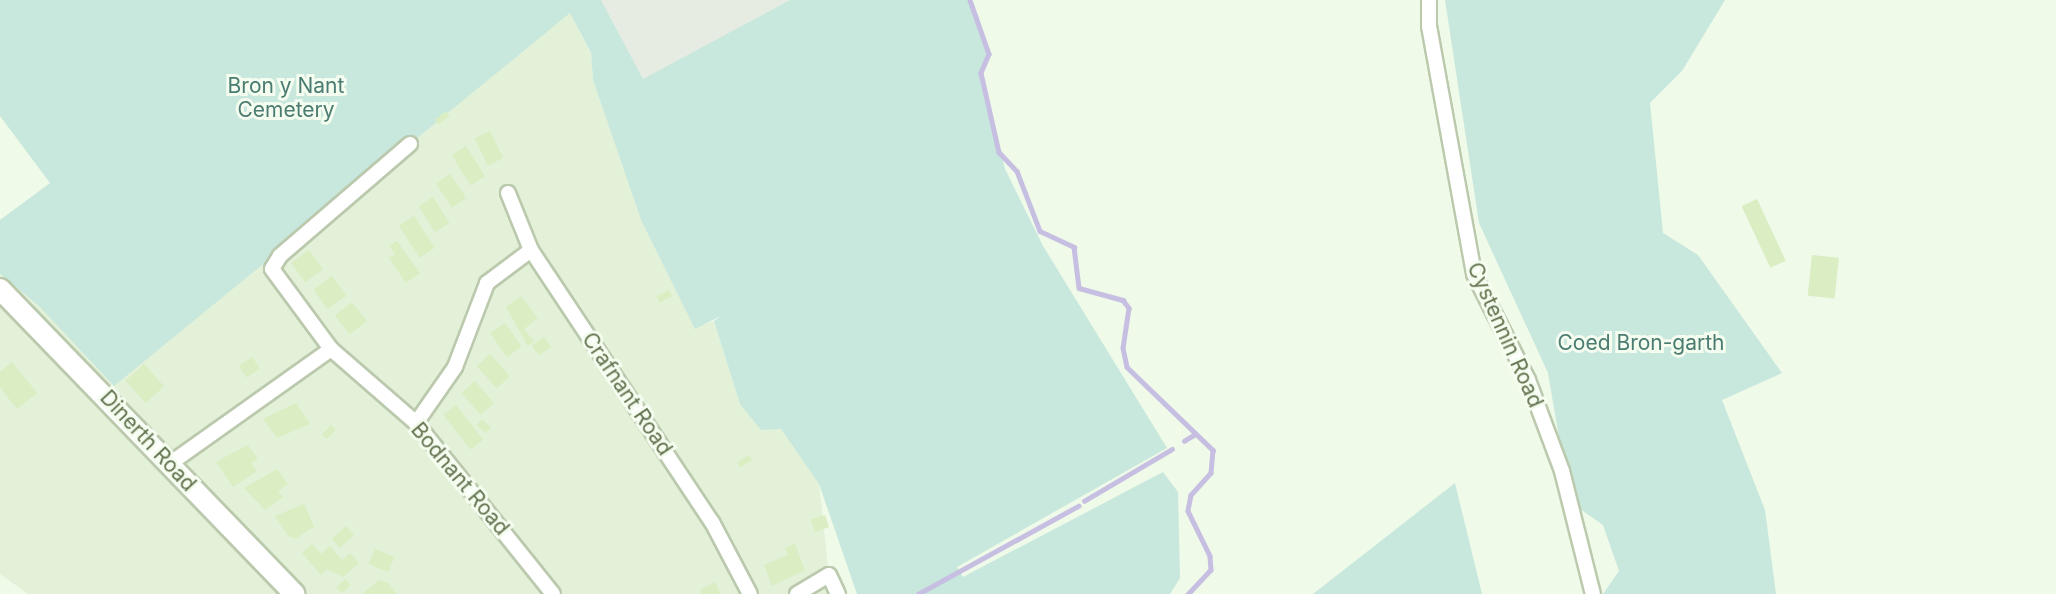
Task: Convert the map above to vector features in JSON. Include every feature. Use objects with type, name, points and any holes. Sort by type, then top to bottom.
[{"type":"street","name":"Cystennin Road","points":[[1429,0],[1429,26],[1474,274],[1528,380],[1562,471],[1593,594]]},
{"type":"street","name":"Bodnant Road","points":[[410,144],[272,265],[331,349],[416,423],[553,594]]},
{"type":"street","name":"Crafnant Road","points":[[508,193],[531,250],[712,522],[750,594]]},
{"type":"street","points":[[416,423],[455,367],[487,283],[531,250]]},
{"type":"street","name":"Dinerth Road","points":[[0,289],[295,594]]},
{"type":"street","points":[[168,465],[331,349]]},
{"type":"street","points":[[797,594],[829,575],[838,594]]},
{"type":"shaded area","points":[[601,0],[790,0],[643,80]]},
{"type":"shaded area","points":[[570,13],[591,54],[593,80],[641,220],[695,328],[714,321],[740,404],[781,429],[819,484],[829,575],[838,594],[28,594],[0,574],[0,274],[40,307],[447,106]]},
{"type":"green space","name":"Bron y Nant Cemetery","points":[[0,0],[601,0],[643,79],[790,0],[970,0],[989,54],[981,73],[1005,169],[1043,246],[1167,448],[957,567],[963,577],[1163,472],[1178,492],[1180,578],[1170,594],[857,594],[819,484],[781,429],[761,430],[740,404],[714,321],[721,316],[695,329],[641,220],[593,80],[591,53],[570,13],[114,386],[40,307],[0,274],[0,220],[50,183],[0,116]]},
{"type":"green space","name":"Coed Bron-garth","points":[[1445,0],[1725,0],[1682,71],[1650,103],[1663,233],[1698,255],[1782,373],[1722,400],[1765,510],[1776,594],[1603,594],[1619,571],[1603,525],[1570,502],[1548,373],[1479,223]]},
{"type":"green space","points":[[1455,483],[1482,594],[1313,594]]},
{"type":"building","points":[[446,111],[450,116],[439,124],[435,120]]},
{"type":"building","points":[[490,131],[503,158],[488,165],[475,138]]},
{"type":"building","points":[[466,146],[485,177],[471,186],[452,155]]},
{"type":"building","points":[[450,174],[466,198],[452,208],[436,184]]},
{"type":"building","points":[[433,197],[449,223],[435,232],[419,206]]},
{"type":"building","points":[[1757,199],[1786,261],[1770,268],[1742,206]]},
{"type":"building","points":[[414,216],[435,248],[420,258],[399,226]]},
{"type":"building","points":[[397,241],[420,273],[406,283],[389,258],[395,254],[389,246]]},
{"type":"building","points":[[309,250],[323,269],[305,282],[291,263]]},
{"type":"building","points":[[1812,255],[1839,258],[1835,299],[1808,296]]},
{"type":"building","points":[[332,276],[346,295],[327,309],[313,290]]},
{"type":"building","points":[[669,290],[672,296],[660,303],[657,296]]},
{"type":"building","points":[[521,296],[538,318],[524,329],[534,341],[528,346],[506,307]]},
{"type":"building","points":[[352,302],[367,321],[349,334],[335,316]]},
{"type":"building","points":[[505,323],[522,347],[507,357],[490,333]]},
{"type":"building","points":[[544,337],[551,347],[539,355],[532,346]]},
{"type":"building","points":[[490,354],[510,376],[497,388],[477,366]]},
{"type":"building","points":[[252,357],[260,369],[247,378],[239,366]]},
{"type":"building","points":[[12,362],[37,393],[17,409],[0,387],[0,372]]},
{"type":"building","points":[[144,364],[164,386],[145,403],[125,381]]},
{"type":"building","points":[[475,381],[494,403],[480,415],[461,393]]},
{"type":"building","points":[[296,403],[310,424],[277,438],[263,419]]},
{"type":"building","points":[[456,405],[483,440],[470,450],[443,415]]},
{"type":"building","points":[[482,419],[491,427],[486,433],[477,425]]},
{"type":"building","points":[[331,425],[336,430],[327,439],[322,434]]},
{"type":"building","points":[[248,445],[258,459],[251,463],[257,471],[233,487],[216,462]]},
{"type":"building","points":[[749,455],[752,460],[740,467],[737,462]]},
{"type":"building","points":[[277,469],[288,484],[278,491],[283,497],[265,510],[244,488]]},
{"type":"building","points":[[304,504],[314,527],[295,539],[288,536],[275,516]]},
{"type":"building","points":[[825,515],[829,527],[815,532],[811,520]]},
{"type":"building","points":[[346,526],[354,535],[340,548],[332,539]]},
{"type":"building","points":[[312,544],[321,554],[330,546],[342,560],[350,553],[359,563],[343,577],[327,569],[321,575],[302,553]]},
{"type":"building","points":[[795,544],[805,570],[772,586],[764,565],[788,555],[785,548]]},
{"type":"building","points":[[375,549],[394,557],[388,572],[369,564]]},
{"type":"building","points":[[345,579],[351,585],[342,593],[337,587]]},
{"type":"building","points":[[379,580],[388,583],[397,594],[362,594]]},
{"type":"building","points":[[715,582],[721,594],[702,594],[700,590]]},
{"type":"waterway","points":[[970,0],[989,54],[981,73],[999,152],[1017,171],[1040,231],[1074,247],[1079,288],[1123,300],[1129,308],[1123,348],[1127,367],[1213,450],[1211,473],[1191,495],[1188,511],[1210,556],[1211,570],[1189,594]]},
{"type":"waterway","points":[[1184,441],[1195,434]]},
{"type":"waterway","points":[[1084,501],[1172,449]]},
{"type":"waterway","points":[[918,594],[1078,506]]}]
